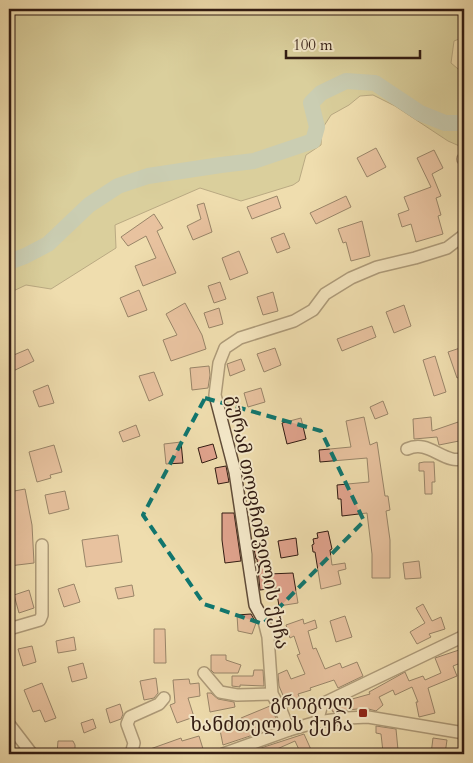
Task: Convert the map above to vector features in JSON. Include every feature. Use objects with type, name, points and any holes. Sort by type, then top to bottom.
[{"type":"street","name":"გურამ თოფჩიშვილის ქუჩა","points":[[288,730],[281,710],[272,694],[268,638],[264,622],[255,605],[235,472],[215,395],[219,363],[225,348],[240,338],[294,321],[312,310],[325,294],[351,278],[377,267],[416,258],[447,248],[464,236]]},
{"type":"street","points":[[407,448],[415,445],[452,459],[464,458]]},
{"type":"street","points":[[9,629],[40,620],[42,544]]},
{"type":"street","points":[[317,722],[322,704],[464,636]]},
{"type":"street","points":[[204,673],[220,692],[237,695],[272,694]]},
{"type":"street","points":[[131,754],[134,743],[127,724],[130,717],[159,704],[164,698]]},
{"type":"street","points":[[223,754],[242,750],[288,730],[317,722],[368,718],[464,733]]},
{"type":"street","points":[[9,724],[32,754]]},
{"type":"highlighted area","points":[[205,398],[321,431],[364,521],[263,624],[204,604],[143,515]]},
{"type":"shaded area","points":[[9,9],[464,9],[464,37],[454,41],[451,63],[464,74],[464,148],[448,141],[395,106],[373,95],[360,96],[331,115],[322,129],[321,145],[306,155],[299,181],[293,185],[241,201],[200,188],[115,225],[116,248],[51,289],[26,285],[9,293]]},
{"type":"building","points":[[376,148],[386,167],[367,177],[357,158]]},
{"type":"building","points":[[434,150],[443,168],[432,174],[441,196],[436,198],[441,215],[438,216],[443,234],[416,242],[411,224],[402,227],[398,214],[409,210],[404,197],[431,187],[417,158]]},
{"type":"building","points":[[277,196],[281,208],[252,219],[247,207]]},
{"type":"building","points":[[346,196],[351,207],[316,224],[310,213]]},
{"type":"building","points":[[204,203],[212,232],[193,240],[187,226],[201,219],[197,205]]},
{"type":"building","points":[[154,214],[163,228],[157,231],[176,273],[143,286],[135,266],[156,258],[146,236],[128,246],[121,237]]},
{"type":"building","points":[[362,221],[370,256],[351,261],[346,242],[343,243],[338,229]]},
{"type":"building","points":[[284,233],[290,248],[277,253],[271,238]]},
{"type":"building","points":[[239,251],[248,273],[230,280],[222,258]]},
{"type":"building","points":[[220,282],[226,299],[214,303],[208,286]]},
{"type":"building","points":[[139,290],[147,310],[128,317],[120,298]]},
{"type":"building","points":[[273,292],[278,311],[263,315],[257,297]]},
{"type":"building","points":[[185,303],[202,335],[206,349],[171,361],[163,340],[177,335],[166,314]]},
{"type":"building","points":[[404,305],[411,326],[394,333],[386,312]]},
{"type":"building","points":[[219,308],[223,324],[209,328],[204,313]]},
{"type":"building","points":[[372,326],[376,337],[342,351],[337,339]]},
{"type":"building","points":[[275,348],[281,365],[264,372],[257,354]]},
{"type":"building","points":[[460,348],[464,361],[464,375],[457,378],[448,352]]},
{"type":"building","points":[[28,349],[34,361],[9,373],[9,357]]},
{"type":"building","points":[[435,356],[446,392],[434,396],[423,360]]},
{"type":"building","points":[[241,359],[245,370],[230,376],[227,364]]},
{"type":"building","points":[[209,366],[208,388],[192,390],[190,368]]},
{"type":"building","points":[[154,372],[163,395],[149,401],[139,376]]},
{"type":"building","points":[[48,385],[54,403],[39,407],[33,391]]},
{"type":"building","points":[[261,388],[265,402],[248,407],[244,393]]},
{"type":"building","points":[[383,401],[388,414],[375,419],[370,407]]},
{"type":"building","points":[[364,417],[370,445],[377,442],[385,496],[388,496],[390,510],[386,511],[390,540],[390,578],[372,578],[372,554],[367,513],[342,516],[341,499],[338,499],[337,485],[369,482],[367,458],[320,462],[319,450],[351,447],[346,421]]},
{"type":"building","points":[[431,417],[432,431],[464,420],[464,440],[439,445],[437,437],[414,439],[413,419]]},
{"type":"building","points":[[301,418],[306,439],[287,444],[282,423]]},
{"type":"building","points":[[136,425],[140,436],[123,442],[119,432]]},
{"type":"building","points":[[181,442],[183,463],[166,464],[164,444]]},
{"type":"building","points":[[213,444],[217,458],[202,463],[198,448]]},
{"type":"building","points":[[54,445],[62,472],[50,475],[51,478],[37,482],[29,452]]},
{"type":"building","points":[[434,462],[435,482],[432,482],[432,494],[425,494],[424,471],[419,471],[419,463]]},
{"type":"building","points":[[226,466],[229,482],[218,484],[215,468]]},
{"type":"building","points":[[25,489],[32,525],[34,563],[9,566],[9,492]]},
{"type":"building","points":[[65,491],[69,509],[49,514],[45,495]]},
{"type":"building","points":[[222,513],[234,513],[241,561],[225,563],[222,540]]},
{"type":"building","points":[[328,531],[332,549],[330,550],[332,565],[345,563],[346,569],[338,571],[341,584],[321,589],[315,552],[313,552],[312,545],[314,544],[313,539],[318,538],[317,533]]},
{"type":"building","points":[[118,535],[122,562],[86,567],[82,540]]},
{"type":"building","points":[[296,538],[298,555],[281,558],[278,541]]},
{"type":"building","points":[[253,544],[256,544],[258,557],[268,557],[269,574],[293,573],[298,603],[279,606],[276,588],[260,590],[257,559]]},
{"type":"building","points":[[419,561],[421,578],[405,579],[403,563]]},
{"type":"building","points":[[74,584],[80,602],[64,607],[58,589]]},
{"type":"building","points":[[132,585],[134,596],[118,599],[115,588]]},
{"type":"building","points":[[29,590],[34,608],[19,613],[14,595]]},
{"type":"building","points":[[423,604],[432,621],[441,617],[445,629],[429,634],[431,637],[417,644],[410,632],[425,623],[416,608]]},
{"type":"building","points":[[251,614],[256,623],[252,634],[238,631],[237,615]]},
{"type":"building","points":[[345,616],[352,637],[336,642],[330,621]]},
{"type":"building","points":[[303,619],[304,624],[315,620],[317,628],[308,631],[313,649],[316,648],[325,669],[340,663],[342,668],[357,662],[363,676],[338,688],[334,680],[310,688],[311,690],[298,694],[301,701],[288,707],[279,686],[278,674],[287,670],[291,679],[305,674],[297,655],[300,654],[294,636],[290,638],[286,625]]},
{"type":"building","points":[[154,629],[165,629],[166,663],[154,663]]},
{"type":"building","points":[[74,637],[76,650],[58,653],[56,641]]},
{"type":"building","points":[[32,646],[36,662],[23,666],[18,649]]},
{"type":"building","points":[[459,650],[463,662],[453,666],[457,676],[428,688],[435,713],[419,717],[416,702],[418,702],[412,687],[395,695],[393,690],[379,697],[383,705],[376,711],[365,708],[333,712],[331,708],[345,701],[370,694],[369,692],[405,672],[409,681],[423,676],[425,680],[441,673],[435,658]]},
{"type":"building","points":[[211,655],[226,655],[226,660],[241,665],[238,673],[214,673],[211,670]]},
{"type":"building","points":[[83,663],[87,678],[72,682],[68,667]]},
{"type":"building","points":[[254,670],[263,670],[264,686],[232,686],[232,676],[253,676]]},
{"type":"building","points":[[156,678],[158,693],[154,698],[144,700],[140,681]]},
{"type":"building","points":[[189,679],[190,684],[199,683],[200,696],[188,698],[194,717],[177,723],[170,705],[175,703],[173,680]]},
{"type":"building","points":[[42,683],[56,718],[45,722],[40,710],[33,712],[24,690]]},
{"type":"building","points":[[207,693],[211,693],[218,699],[234,702],[235,707],[210,712]]},
{"type":"building","points":[[120,704],[123,714],[121,719],[110,723],[106,709]]},
{"type":"building","points":[[270,706],[277,720],[260,728],[262,732],[223,745],[219,725],[241,720],[241,718]]},
{"type":"building","points":[[93,719],[96,728],[84,733],[81,723]]},
{"type":"building","points":[[376,726],[396,729],[398,750],[383,752],[381,734],[376,733]]},
{"type":"building","points":[[304,734],[313,754],[301,754],[295,741],[277,749],[280,754],[264,754],[261,748]]},
{"type":"building","points":[[199,736],[204,752],[197,754],[139,754],[181,738],[182,741]]},
{"type":"building","points":[[433,738],[447,740],[445,754],[431,754]]},
{"type":"building","points":[[58,741],[73,741],[75,754],[57,754]]},
{"type":"waterway","points":[[9,262],[48,244],[89,205],[118,186],[148,176],[254,161],[313,141],[317,127],[311,103],[321,93],[346,81],[375,83],[420,113],[445,123],[464,123]]},
{"type":"place","name":"გრიგოლ ხანძთელის ქუჩა","points":[[363,713]]}]
